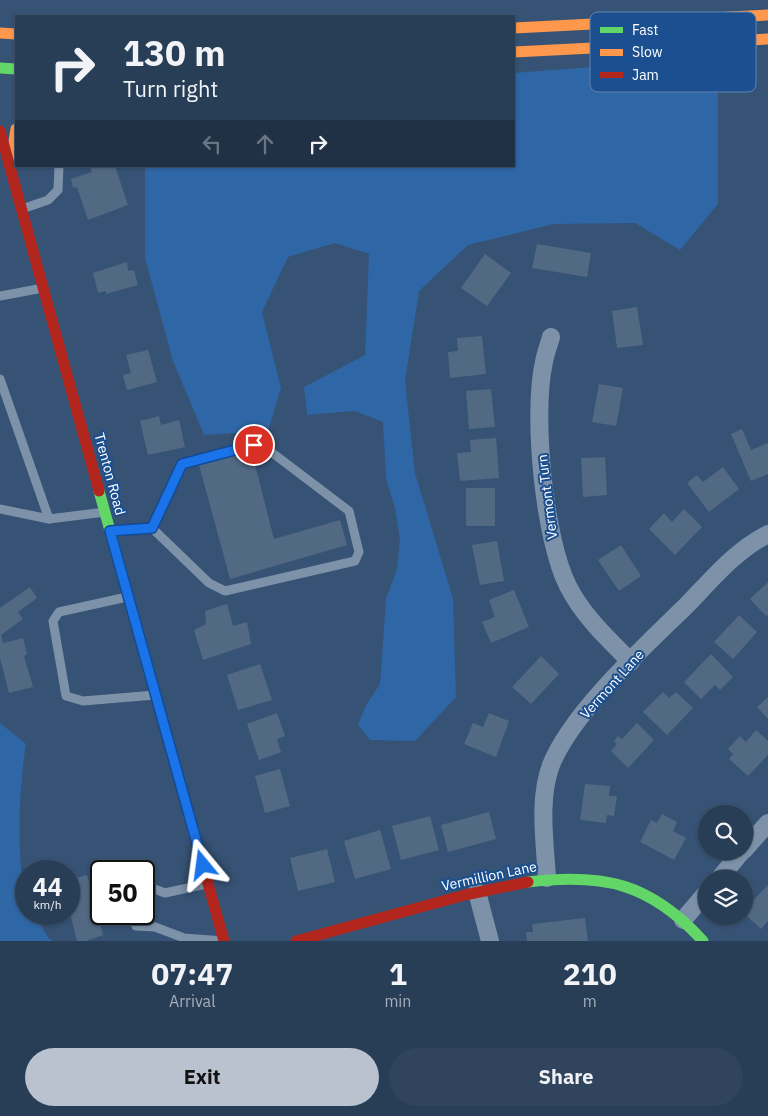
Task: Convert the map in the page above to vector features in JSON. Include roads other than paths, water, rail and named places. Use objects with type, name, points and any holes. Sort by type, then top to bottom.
[{"type":"main road","points":[[515,28],[590,24]]},
{"type":"main road","points":[[0,33],[15,34]]},
{"type":"main road","points":[[515,52],[590,48]]},
{"type":"main road","points":[[0,68],[15,69]]},
{"type":"main road","name":"Trenton Road","points":[[0,131],[224,941]]},
{"type":"main road","points":[[10,166],[15,135]]},
{"type":"main road","points":[[0,152],[10,166]]},
{"type":"main road","name":"Vermillion Lane","points":[[296,941],[476,892],[548,878],[581,878],[629,888],[669,908],[703,941]]},
{"type":"street","name":"Vermont Turn","points":[[551,337],[543,363],[540,399],[541,438],[549,532],[568,586],[581,607],[631,662]]},
{"type":"street","name":"Vermont Lane","points":[[548,878],[545,783],[552,764],[566,738],[592,704],[631,662],[735,557],[768,534]]},
{"type":"street","points":[[753,839],[768,823]]},
{"type":"street","points":[[726,870],[735,860]]},
{"type":"street","points":[[476,892],[490,941]]},
{"type":"street","points":[[683,920],[698,902]]},
{"type":"lane","points":[[21,209],[48,200],[58,190],[59,167]]},
{"type":"lane","points":[[0,296],[43,288]]},
{"type":"lane","points":[[0,379],[48,519]]},
{"type":"lane","points":[[110,531],[152,528],[209,583],[225,591],[355,561],[359,552],[349,511],[262,445],[254,445],[182,464],[152,528]]},
{"type":"lane","points":[[0,509],[48,519],[105,512]]},
{"type":"lane","points":[[128,597],[59,612],[53,621],[66,696],[83,701],[156,695]]},
{"type":"lane","points":[[155,889],[165,893],[208,884]]},
{"type":"lane","points":[[136,925],[154,927],[184,938],[224,941]]}]
